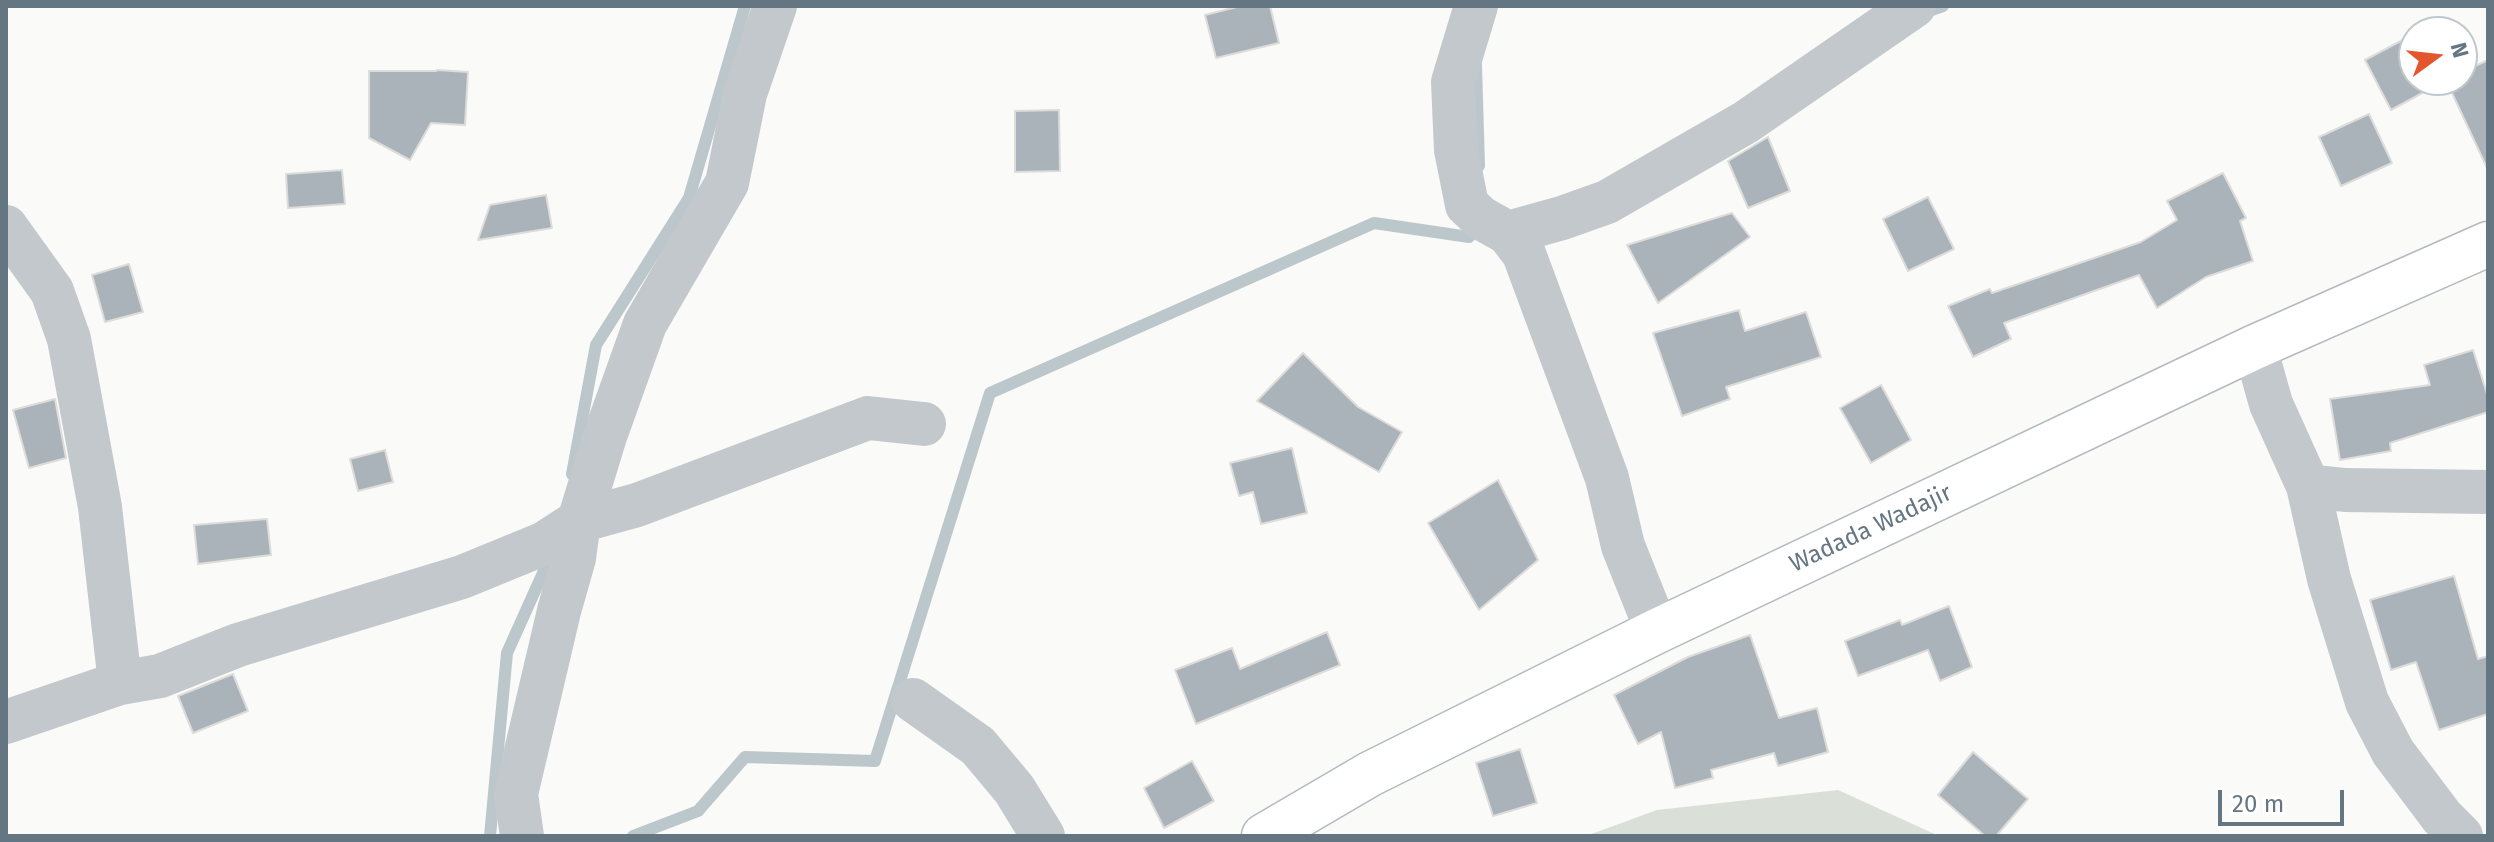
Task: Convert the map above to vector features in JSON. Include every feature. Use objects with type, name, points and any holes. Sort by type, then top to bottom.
[{"type":"street","points":[[522,836],[516,794],[574,558],[579,521],[645,324],[727,183],[745,94],[775,6]]},
{"type":"street","points":[[1476,6],[1453,82],[1456,150],[1467,205],[1481,218],[1508,233],[1524,254],[1607,478],[1623,546],[1657,631]]},
{"type":"street","points":[[1508,233],[1607,202],[1746,122],[1914,6]]},
{"type":"street","points":[[6,227],[52,291],[69,339],[100,507],[120,683]]},
{"type":"street","name":"Wadada Wadajir","points":[[1264,836],[1370,774],[1657,631],[2255,347],[2488,244]]},
{"type":"street","points":[[2255,347],[2271,404],[2308,486],[2329,579],[2367,702],[2393,752],[2442,817],[2461,836]]},
{"type":"street","points":[[6,722],[120,683],[160,676],[238,645],[462,577],[545,543],[579,521],[637,505],[868,418],[924,424]]},
{"type":"street","points":[[2308,486],[2345,490],[2488,492]]},
{"type":"street","points":[[913,700],[978,746],[1014,789],[1043,836]]},
{"type":"shaded area","points":[[1838,790],[1939,836],[1586,836],[1657,810]]},
{"type":"building","points":[[1241,6],[1270,6],[1279,43],[1216,58],[1205,15]]},
{"type":"building","points":[[2398,42],[2398,96],[2417,96],[2391,110],[2365,60]]},
{"type":"building","points":[[2488,60],[2488,170],[2453,96],[2478,96],[2478,65]]},
{"type":"building","points":[[369,71],[468,72],[465,125],[431,123],[410,160],[369,138]]},
{"type":"building","points":[[1059,110],[1060,171],[1015,172],[1015,111]]},
{"type":"building","points":[[2369,114],[2392,163],[2341,186],[2319,137]]},
{"type":"building","points":[[1768,137],[1790,191],[1748,208],[1728,161]]},
{"type":"building","points":[[342,170],[345,204],[288,208],[286,174]]},
{"type":"building","points":[[2223,173],[2246,218],[2240,221],[2253,261],[2206,277],[2157,308],[2139,275],[2004,323],[2011,339],[1973,357],[1948,306],[1990,289],[1992,293],[2141,242],[2177,220],[2167,201]]},
{"type":"building","points":[[546,195],[552,228],[478,240],[490,205]]},
{"type":"building","points":[[1928,197],[1954,249],[1908,271],[1883,219]]},
{"type":"building","points":[[1732,213],[1750,237],[1658,303],[1627,245]]},
{"type":"building","points":[[129,264],[143,312],[105,322],[92,275]]},
{"type":"building","points":[[1739,310],[1745,331],[1806,312],[1821,357],[1726,387],[1730,399],[1682,416],[1653,333]]},
{"type":"building","points":[[2473,350],[2488,397],[2488,412],[2390,443],[2391,451],[2340,460],[2330,399],[2430,385],[2424,365]]},
{"type":"building","points":[[1303,353],[1358,407],[1402,432],[1379,472],[1257,401]]},
{"type":"building","points":[[1881,385],[1911,440],[1871,463],[1840,408]]},
{"type":"building","points":[[55,399],[66,458],[29,468],[13,410]]},
{"type":"building","points":[[1292,448],[1307,513],[1261,524],[1253,492],[1239,496],[1230,463]]},
{"type":"building","points":[[385,450],[393,482],[358,491],[350,459]]},
{"type":"building","points":[[1498,480],[1538,560],[1479,610],[1428,523]]},
{"type":"building","points":[[267,519],[271,555],[198,564],[194,525]]},
{"type":"building","points":[[2454,576],[2478,659],[2488,656],[2488,714],[2439,730],[2416,662],[2391,670],[2370,600]]},
{"type":"building","points":[[1949,606],[1972,667],[1940,681],[1928,650],[1858,676],[1845,641],[1900,620],[1902,625]]},
{"type":"building","points":[[1327,632],[1340,665],[1196,724],[1175,670],[1232,648],[1240,669]]},
{"type":"building","points":[[1750,635],[1779,718],[1817,708],[1828,752],[1778,766],[1774,753],[1711,770],[1713,778],[1675,788],[1661,732],[1638,744],[1614,695],[1688,657]]},
{"type":"building","points":[[233,674],[248,711],[193,733],[178,696]]},
{"type":"building","points":[[1520,749],[1537,803],[1493,816],[1476,763]]},
{"type":"building","points":[[1973,752],[2028,799],[1996,836],[1985,836],[1938,795]]},
{"type":"building","points":[[1192,761],[1214,801],[1164,828],[1144,788]]},
{"type":"waterway","points":[[572,474],[596,345],[689,198],[745,6]]},
{"type":"waterway","points":[[1920,14],[1943,6]]},
{"type":"waterway","points":[[1476,65],[1479,166]]},
{"type":"waterway","points":[[633,836],[698,811],[745,757],[875,761],[990,393],[1374,223],[1469,237],[1478,224]]},
{"type":"waterway","points":[[490,836],[507,653],[552,553]]}]
